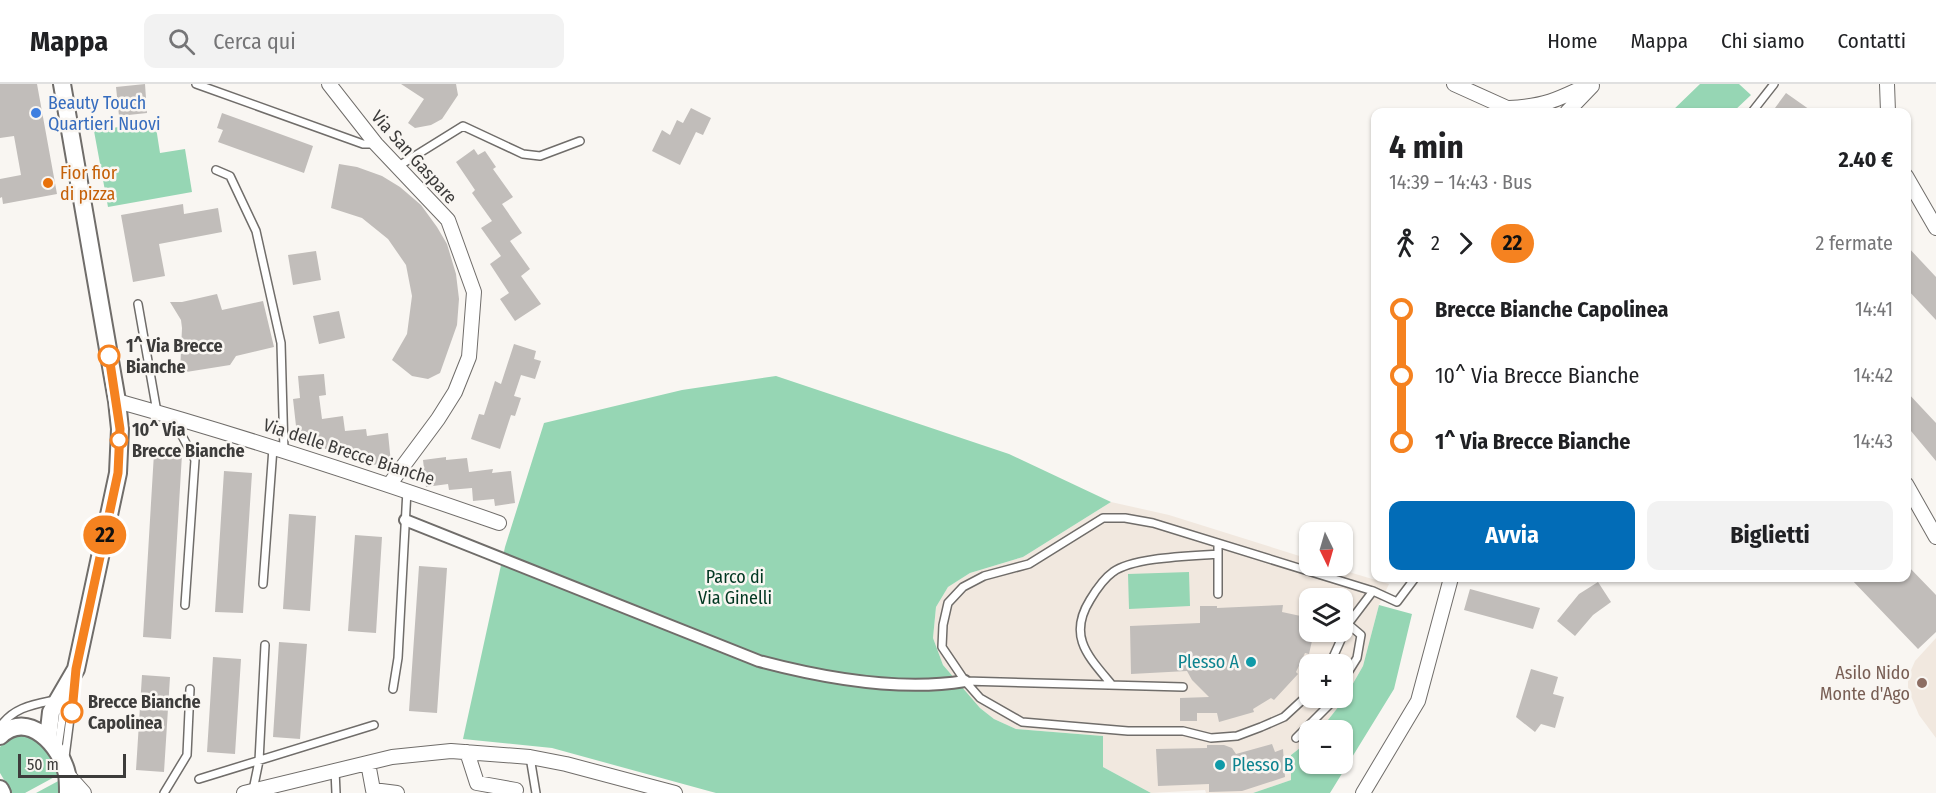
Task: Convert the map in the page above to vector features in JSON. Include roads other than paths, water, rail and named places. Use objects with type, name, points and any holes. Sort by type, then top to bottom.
[{"type":"street","points":[[62,84],[120,429],[118,473],[64,686],[51,712],[68,793]]},
{"type":"street","name":"Via San Gaspare","points":[[329,84],[375,144],[448,220],[474,292],[469,357],[455,392],[389,485]]},
{"type":"street","points":[[1455,84],[1509,108]]},
{"type":"street","points":[[1526,108],[1555,106],[1590,84]]},
{"type":"street","points":[[1577,107],[1594,84]]},
{"type":"street","points":[[1887,84],[1888,108]]},
{"type":"street","points":[[1911,185],[1936,228]]},
{"type":"street","name":"Via delle Brecce Bianche","points":[[117,401],[278,449],[499,523]]},
{"type":"street","points":[[1911,493],[1936,537]]},
{"type":"street","points":[[405,520],[759,661],[800,672],[889,684],[946,684],[965,681]]},
{"type":"street","points":[[1363,793],[1418,701],[1450,582]]},
{"type":"street","points":[[21,727],[36,716],[64,686]]},
{"type":"street","points":[[0,736],[7,730],[21,727],[37,730],[84,793]]},
{"type":"street","points":[[248,792],[392,757],[451,751],[530,757],[566,764],[675,793]]},
{"type":"street","points":[[467,752],[476,788],[516,790]]},
{"type":"street","points":[[368,763],[372,792],[397,793]]},
{"type":"street","points":[[0,789],[2,793]]},
{"type":"lane","points":[[196,84],[363,144],[375,144]]},
{"type":"lane","points":[[1755,108],[1774,84]]},
{"type":"lane","points":[[398,167],[463,126],[523,154],[540,156],[580,141]]},
{"type":"lane","points":[[216,171],[230,176],[256,231],[281,343],[278,449],[263,584]]},
{"type":"lane","points":[[138,304],[157,412]]},
{"type":"lane","points":[[172,417],[195,460],[185,605]]},
{"type":"lane","points":[[393,689],[398,658],[406,490]]},
{"type":"lane","points":[[1299,703],[1284,717],[1261,727],[1237,736],[1211,738],[1183,731],[1128,731],[1022,722],[981,698],[965,681],[942,647],[943,625],[948,603],[963,587],[984,576],[1029,564],[1103,518],[1125,518],[1153,523],[1372,591],[1397,602],[1412,582]]},
{"type":"lane","points":[[1218,544],[1218,594]]},
{"type":"lane","points":[[1112,685],[1080,641],[1082,613],[1097,588],[1115,571],[1136,563],[1218,554]]},
{"type":"lane","points":[[1353,617],[1372,591]]},
{"type":"lane","points":[[1353,628],[1361,635],[1357,658],[1353,664]]},
{"type":"lane","points":[[248,792],[259,761],[265,645]]},
{"type":"lane","points":[[965,681],[1183,687]]},
{"type":"lane","points":[[0,727],[15,711],[64,686],[74,696],[59,758]]},
{"type":"lane","points":[[164,793],[187,755],[190,689]]},
{"type":"lane","points":[[1296,738],[1326,708]]},
{"type":"lane","points":[[200,779],[374,725]]},
{"type":"lane","points":[[530,757],[536,793]]},
{"type":"lane","points":[[335,770],[336,793]]},
{"type":"place","name":"Beauty Touch Quartieri Nuovi","points":[[36,113]]},
{"type":"place","name":"Fior fior di pizza","points":[[48,183]]},
{"type":"place","name":"1^ Via Brecce Bianche","points":[[109,356]]},
{"type":"place","name":"10^ Via Brecce Bianche","points":[[119,440]]},
{"type":"place","name":"Plesso A","points":[[1251,662]]},
{"type":"place","name":"Asilo Nido Monte d'Ago","points":[[1922,683]]},
{"type":"place","name":"Brecce Bianche Capolinea","points":[[72,712]]},
{"type":"place","name":"Plesso B","points":[[1220,765]]},
{"type":"park label","name":"Parco di Via Ginelli","points":[[735,587]]}]
